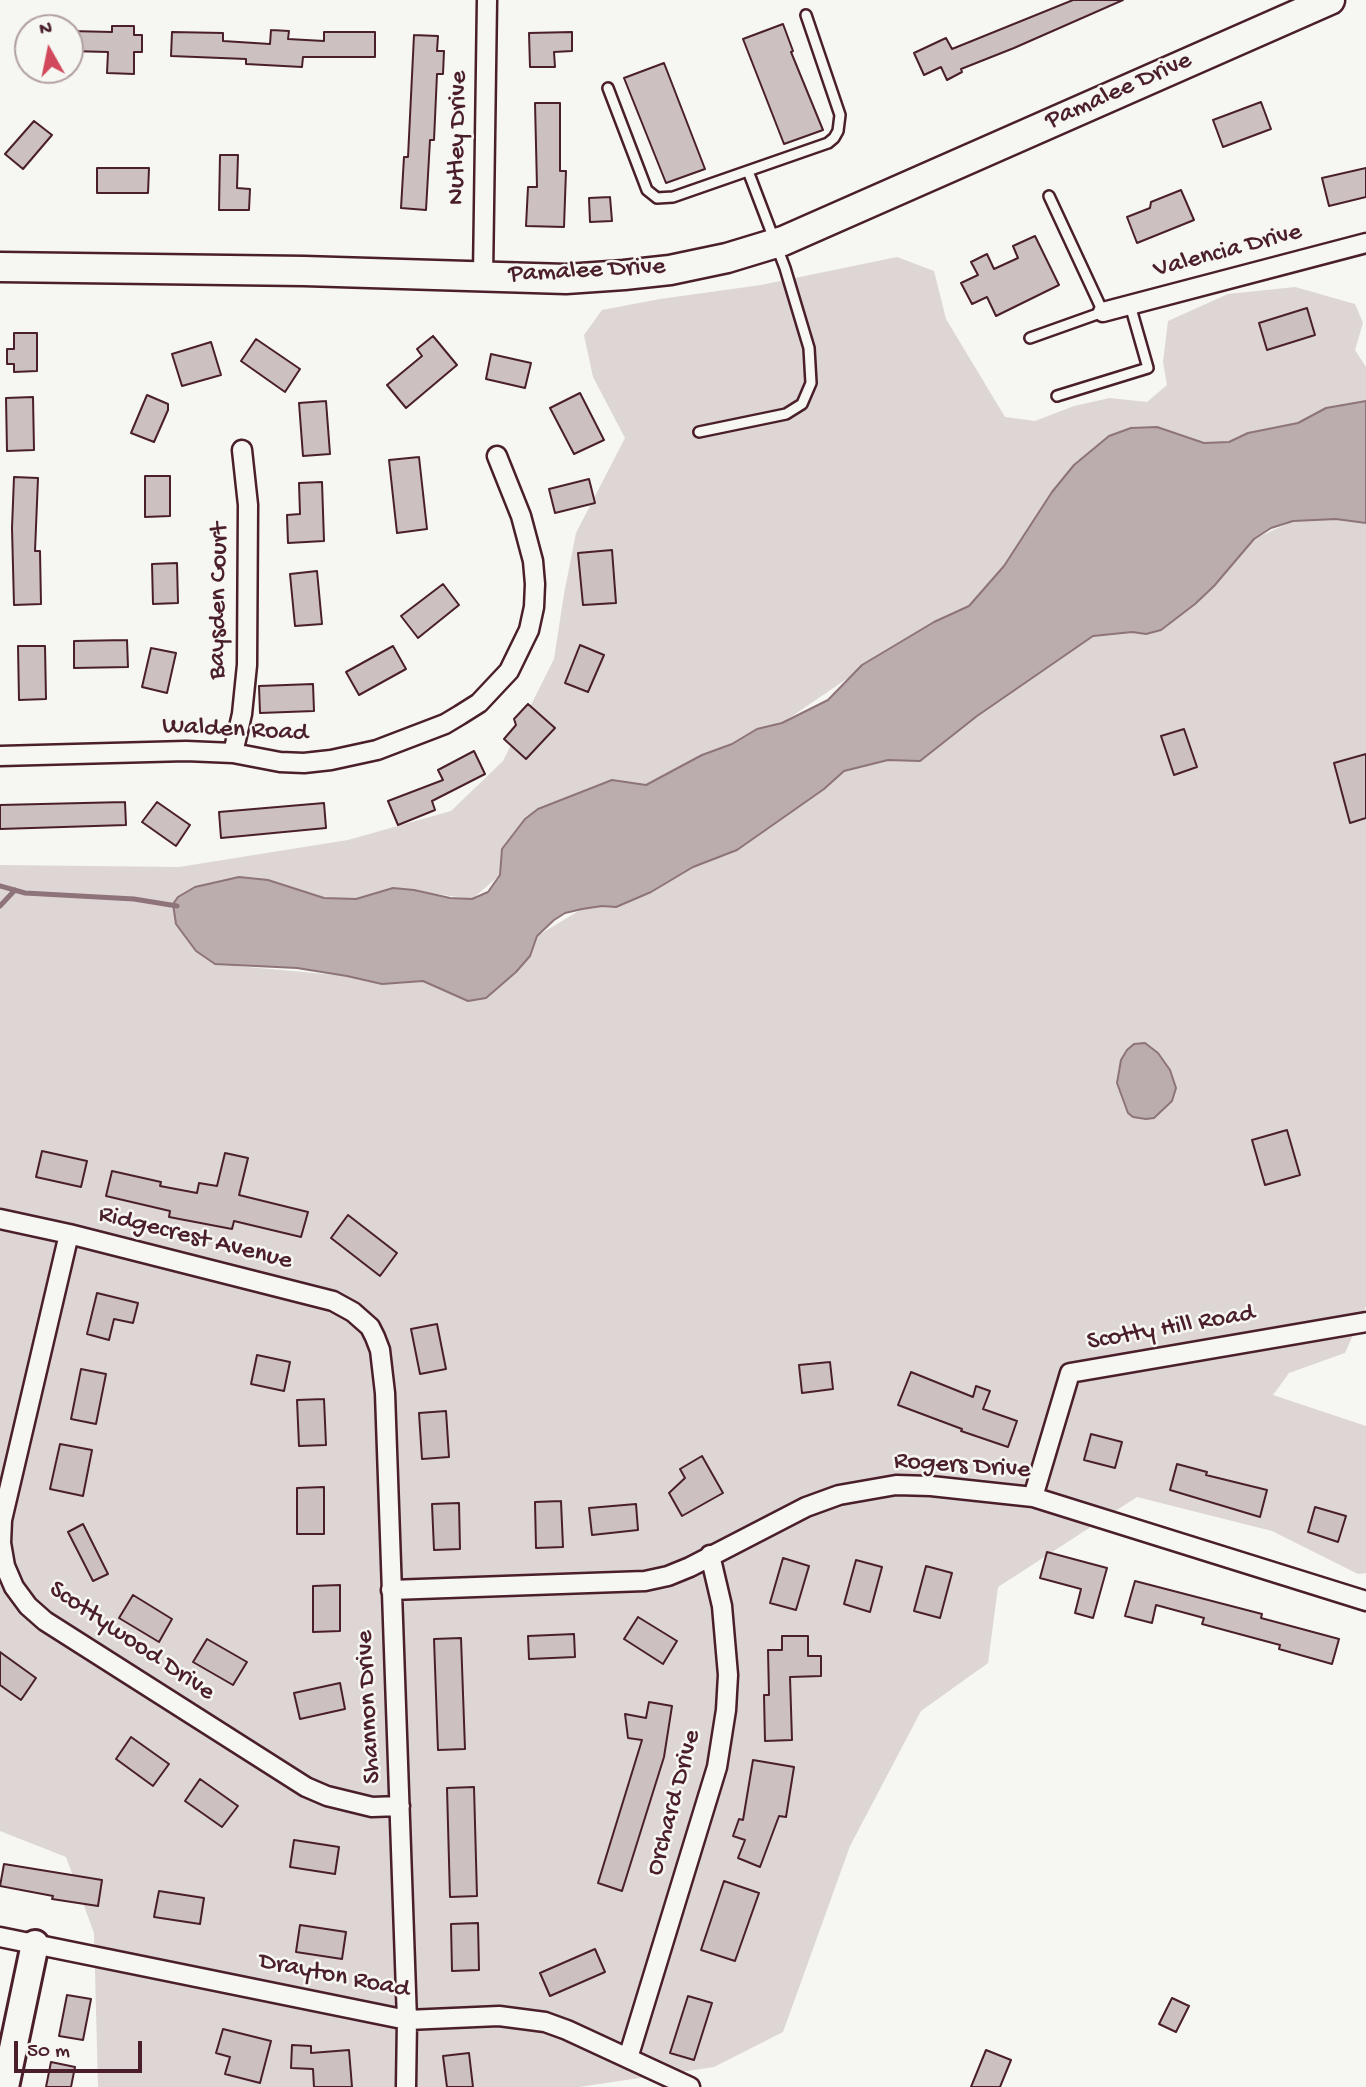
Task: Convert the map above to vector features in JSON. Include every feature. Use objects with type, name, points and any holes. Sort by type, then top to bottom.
[{"type":"main road","name":"Pamalee Drive","points":[[0,267],[566,279],[670,270],[776,243],[826,223],[1330,0]]},
{"type":"street","name":"Nutley Drive","points":[[483,276],[487,0]]},
{"type":"street","name":"Valencia Drive","points":[[1103,312],[1366,243]]},
{"type":"street","name":"Baysden Court","points":[[233,752],[242,714],[247,665],[248,505],[242,450]]},
{"type":"street","name":"Walden Road","points":[[0,756],[233,752],[280,762],[304,763],[377,750],[445,724],[479,703],[509,670],[529,630],[534,607],[533,561],[521,516],[497,456]]},
{"type":"street","name":"Ridgecrest Avenue","points":[[0,1219],[333,1301],[353,1312],[370,1327]]},
{"type":"street","name":"Scottywood Drive","points":[[69,1234],[2,1520],[1,1543],[5,1566],[14,1587],[28,1606],[45,1621],[306,1787],[349,1803],[372,1807],[400,1805]]},
{"type":"street","name":"Scotty Hill Road","points":[[1033,1497],[1070,1373],[1366,1322]]},
{"type":"street","name":"Shannon Drive","points":[[370,1327],[380,1350],[384,1380],[407,2020],[406,2087]]},
{"type":"street","name":"Rogers Drive","points":[[391,1590],[645,1581],[690,1567],[806,1507],[839,1494],[896,1485],[1033,1497],[1366,1601]]},
{"type":"street","name":"Orchard Drive","points":[[628,2058],[717,1768],[726,1710],[728,1675],[722,1606],[710,1555]]},
{"type":"street","name":"Drayton Road","points":[[0,1937],[407,2020],[499,2016],[522,2018],[567,2030],[690,2087]]},
{"type":"street","points":[[5,2087],[34,1944]]},
{"type":"lane","points":[[608,88],[647,190],[651,195],[665,199],[828,142],[838,131],[840,115],[806,15]]},
{"type":"lane","points":[[699,432],[786,414],[802,404],[811,383],[810,348],[776,243],[748,171]]},
{"type":"lane","points":[[1030,338],[1103,312],[1049,196]]},
{"type":"lane","points":[[1057,396],[1148,368],[1130,305]]},
{"type":"shaded area","points":[[897,257],[934,271],[946,319],[1005,417],[1035,421],[1074,406],[1110,398],[1147,402],[1167,385],[1163,362],[1168,321],[1228,294],[1295,287],[1355,304],[1363,323],[1355,350],[1366,367],[1366,401],[1326,408],[1298,423],[1248,433],[1229,442],[1204,443],[1157,427],[1004,566],[969,606],[898,644],[782,723],[702,755],[646,786],[612,780],[472,899],[393,888],[356,899],[324,898],[237,966],[347,976],[382,984],[423,981],[468,1001],[537,936],[582,909],[824,789],[844,771],[888,760],[920,761],[977,716],[1093,636],[1132,632],[1236,558],[1254,539],[1293,521],[1336,519],[1366,523],[1366,1306],[1345,1353],[1289,1373],[1273,1395],[1366,1426],[1366,1573],[1358,1574],[1272,1531],[1137,1497],[998,1587],[988,1663],[921,1711],[850,1846],[783,2032],[714,2067],[579,2087],[98,2087],[94,1933],[66,1857],[0,1831],[0,865],[179,867],[348,840],[451,811],[503,761],[554,659],[576,533],[625,438],[593,377],[584,335],[602,310],[761,285]]},
{"type":"shaded area","points":[[1366,401],[1366,523],[1336,519],[1293,521],[1271,528],[1254,539],[1195,604],[1161,630],[1146,634],[1132,632],[1093,636],[977,716],[920,761],[888,760],[844,771],[824,789],[737,850],[693,867],[651,892],[616,907],[602,906],[565,913],[537,936],[530,956],[486,998],[468,1001],[423,981],[382,984],[297,968],[215,964],[196,951],[176,924],[173,904],[178,897],[195,887],[239,877],[268,880],[324,898],[356,899],[393,888],[472,899],[488,892],[500,875],[502,849],[525,819],[538,809],[612,780],[646,785],[702,755],[732,744],[757,729],[782,723],[828,700],[862,665],[934,622],[969,606],[1004,566],[1052,492],[1074,465],[1109,436],[1131,428],[1157,427],[1204,443],[1229,442],[1248,433],[1298,423],[1326,408]]},
{"type":"shaded area","points":[[1145,1043],[1158,1053],[1170,1070],[1176,1088],[1172,1101],[1154,1118],[1146,1119],[1133,1117],[1128,1113],[1117,1083],[1121,1060],[1127,1050],[1134,1044]]},
{"type":"building","points":[[1073,0],[1123,0],[961,69],[962,72],[947,80],[941,67],[924,75],[914,53],[946,38],[952,49]]},
{"type":"building","points":[[783,24],[793,51],[791,52],[823,130],[784,144],[743,39]]},
{"type":"building","points":[[112,26],[134,26],[134,35],[142,35],[142,52],[134,52],[134,74],[107,73],[108,52],[84,51],[84,31],[112,32]]},
{"type":"building","points":[[271,30],[289,31],[288,39],[324,41],[324,32],[375,32],[375,57],[303,57],[302,67],[246,64],[246,59],[171,56],[172,32],[223,33],[223,41],[270,44]]},
{"type":"building","points":[[572,32],[572,51],[554,52],[555,67],[530,67],[529,33]]},
{"type":"building","points":[[414,35],[438,36],[437,51],[444,51],[443,74],[437,74],[434,140],[430,140],[426,210],[401,208],[404,157],[408,157]]},
{"type":"building","points":[[664,63],[705,169],[666,183],[624,78]]},
{"type":"building","points":[[1261,102],[1271,129],[1223,147],[1213,120]]},
{"type":"building","points":[[535,103],[560,103],[560,171],[566,171],[564,227],[526,226],[528,187],[537,187]]},
{"type":"building","points":[[34,121],[52,135],[23,169],[5,154]]},
{"type":"building","points":[[220,155],[238,155],[237,188],[250,189],[249,210],[219,210]]},
{"type":"building","points":[[97,168],[149,168],[148,193],[97,193]]},
{"type":"building","points":[[1366,168],[1366,197],[1329,206],[1322,178]]},
{"type":"building","points":[[1181,190],[1194,220],[1137,243],[1127,217],[1150,208],[1151,202]]},
{"type":"building","points":[[610,197],[612,221],[590,222],[589,198]]},
{"type":"building","points":[[1035,236],[1059,285],[996,316],[987,297],[972,304],[961,283],[978,275],[971,262],[987,254],[994,269],[1018,258],[1013,246]]},
{"type":"building","points":[[1307,308],[1315,335],[1267,350],[1259,323]]},
{"type":"building","points":[[14,333],[37,333],[37,371],[14,372],[14,364],[7,364],[7,349],[14,349]]},
{"type":"building","points":[[433,336],[457,365],[406,408],[387,385],[422,356],[417,349]]},
{"type":"building","points":[[256,339],[300,369],[285,392],[241,361]]},
{"type":"building","points":[[211,342],[221,375],[182,386],[172,354]]},
{"type":"building","points":[[491,354],[531,363],[525,388],[486,379]]},
{"type":"building","points":[[580,393],[604,440],[574,454],[550,408]]},
{"type":"building","points":[[147,395],[168,404],[154,442],[131,433]]},
{"type":"building","points":[[33,397],[34,450],[7,451],[6,398]]},
{"type":"building","points":[[326,401],[330,454],[303,456],[299,403]]},
{"type":"building","points":[[419,457],[427,529],[397,533],[389,460]]},
{"type":"building","points":[[145,476],[170,476],[170,516],[145,517]]},
{"type":"building","points":[[14,477],[38,478],[35,551],[40,551],[41,604],[14,605]]},
{"type":"building","points":[[589,479],[595,503],[555,513],[549,489]]},
{"type":"building","points":[[322,482],[324,541],[288,543],[287,515],[300,514],[299,483]]},
{"type":"building","points":[[612,550],[616,603],[583,605],[578,553]]},
{"type":"building","points":[[177,563],[178,603],[153,604],[152,564]]},
{"type":"building","points":[[317,571],[322,624],[295,626],[290,574]]},
{"type":"building","points":[[443,584],[459,605],[418,638],[401,616]]},
{"type":"building","points":[[127,640],[128,667],[74,668],[74,641]]},
{"type":"building","points":[[580,645],[604,655],[588,692],[565,683]]},
{"type":"building","points":[[18,646],[45,646],[46,699],[19,700]]},
{"type":"building","points":[[393,646],[406,669],[359,695],[346,672]]},
{"type":"building","points":[[151,648],[176,653],[167,693],[142,687]]},
{"type":"building","points":[[313,684],[314,711],[260,713],[259,686]]},
{"type":"building","points":[[528,704],[555,728],[526,759],[504,739],[516,725],[514,719]]},
{"type":"building","points":[[1184,729],[1197,767],[1174,775],[1161,736]]},
{"type":"building","points":[[474,751],[485,774],[432,801],[435,810],[398,825],[388,801],[443,780],[438,770]]},
{"type":"building","points":[[1366,754],[1366,818],[1350,823],[1334,763]]},
{"type":"building","points":[[125,802],[126,825],[0,829],[0,805]]},
{"type":"building","points":[[157,802],[190,825],[176,846],[142,822]]},
{"type":"building","points":[[324,803],[326,828],[221,838],[219,812]]},
{"type":"building","points":[[1287,1130],[1300,1175],[1265,1185],[1252,1140]]},
{"type":"building","points":[[42,1151],[87,1161],[81,1187],[36,1177]]},
{"type":"building","points":[[225,1153],[248,1158],[239,1195],[308,1212],[301,1237],[234,1221],[232,1229],[169,1217],[170,1211],[106,1196],[112,1171],[161,1182],[160,1186],[197,1193],[199,1183],[217,1186]]},
{"type":"building","points":[[348,1215],[397,1253],[380,1276],[331,1238]]},
{"type":"building","points":[[97,1293],[138,1303],[133,1323],[114,1319],[109,1340],[87,1334]]},
{"type":"building","points":[[437,1324],[446,1369],[420,1374],[411,1329]]},
{"type":"building","points":[[257,1355],[290,1362],[284,1391],[251,1384]]},
{"type":"building","points":[[830,1362],[833,1389],[802,1393],[799,1365]]},
{"type":"building","points":[[81,1369],[106,1374],[96,1424],[71,1419]]},
{"type":"building","points":[[911,1372],[973,1397],[976,1386],[990,1391],[983,1409],[1017,1421],[1008,1447],[898,1405]]},
{"type":"building","points":[[324,1399],[326,1445],[299,1446],[297,1400]]},
{"type":"building","points":[[446,1411],[449,1457],[422,1459],[419,1413]]},
{"type":"building","points":[[1091,1434],[1122,1442],[1115,1468],[1084,1460]]},
{"type":"building","points":[[60,1444],[92,1450],[83,1496],[50,1489]]},
{"type":"building","points":[[702,1456],[723,1493],[682,1516],[669,1493],[685,1478],[680,1469]]},
{"type":"building","points":[[1177,1464],[1207,1472],[1206,1475],[1267,1490],[1260,1517],[1170,1490]]},
{"type":"building","points":[[324,1487],[324,1534],[297,1534],[297,1488]]},
{"type":"building","points":[[561,1501],[563,1547],[536,1548],[535,1502]]},
{"type":"building","points":[[459,1503],[460,1549],[434,1550],[432,1504]]},
{"type":"building","points":[[636,1504],[638,1530],[592,1535],[589,1508]]},
{"type":"building","points":[[1315,1507],[1346,1516],[1338,1542],[1308,1532]]},
{"type":"building","points":[[83,1524],[108,1574],[93,1581],[68,1532]]},
{"type":"building","points":[[1047,1552],[1107,1568],[1093,1618],[1075,1613],[1081,1589],[1040,1578]]},
{"type":"building","points":[[783,1558],[809,1566],[796,1610],[770,1603]]},
{"type":"building","points":[[856,1560],[882,1567],[870,1612],[844,1604]]},
{"type":"building","points":[[926,1566],[952,1573],[940,1618],[914,1611]]},
{"type":"building","points":[[1135,1581],[1262,1614],[1261,1618],[1339,1639],[1332,1664],[1279,1649],[1280,1645],[1202,1624],[1204,1618],[1156,1605],[1152,1623],[1125,1616]]},
{"type":"building","points":[[340,1585],[340,1631],[313,1632],[313,1586]]},
{"type":"building","points":[[133,1595],[172,1619],[159,1642],[119,1618]]},
{"type":"building","points":[[638,1617],[677,1641],[663,1664],[624,1639]]},
{"type":"building","points":[[574,1634],[575,1657],[529,1659],[528,1636]]},
{"type":"building","points":[[782,1636],[808,1636],[808,1656],[821,1656],[821,1676],[790,1677],[792,1740],[765,1741],[764,1695],[769,1695],[768,1650],[782,1650]]},
{"type":"building","points":[[461,1638],[465,1749],[438,1750],[434,1639]]},
{"type":"building","points":[[207,1639],[247,1662],[233,1685],[193,1662]]},
{"type":"building","points":[[0,1652],[36,1678],[21,1700],[0,1685]]},
{"type":"building","points":[[340,1683],[345,1709],[300,1719],[294,1693]]},
{"type":"building","points":[[649,1702],[672,1706],[664,1757],[622,1891],[598,1883],[642,1740],[628,1738],[625,1714],[646,1718]]},
{"type":"building","points":[[131,1737],[169,1764],[153,1786],[116,1759]]},
{"type":"building","points":[[753,1760],[794,1767],[786,1817],[779,1816],[760,1867],[738,1858],[745,1840],[733,1836],[739,1819],[743,1820]]},
{"type":"building","points":[[200,1779],[238,1806],[222,1827],[185,1801]]},
{"type":"building","points":[[474,1787],[477,1896],[450,1897],[447,1788]]},
{"type":"building","points":[[294,1840],[339,1847],[335,1874],[290,1867]]},
{"type":"building","points":[[4,1864],[102,1880],[98,1906],[52,1899],[53,1896],[0,1886]]},
{"type":"building","points":[[724,1881],[759,1893],[735,1961],[701,1950]]},
{"type":"building","points":[[159,1891],[204,1898],[200,1924],[154,1917]]},
{"type":"building","points":[[478,1923],[479,1970],[452,1971],[451,1924]]},
{"type":"building","points":[[300,1925],[346,1932],[342,1959],[296,1952]]},
{"type":"building","points":[[595,1949],[605,1972],[550,1996],[540,1973]]},
{"type":"building","points":[[67,1995],[91,1999],[83,2040],[59,2036]]},
{"type":"building","points":[[688,1996],[712,2003],[694,2060],[670,2053]]},
{"type":"building","points":[[1172,1998],[1189,2006],[1176,2032],[1159,2024]]},
{"type":"building","points":[[223,2029],[271,2041],[260,2083],[225,2074],[230,2057],[216,2053]]},
{"type":"building","points":[[292,2045],[311,2046],[311,2053],[349,2050],[352,2087],[314,2087],[313,2069],[291,2068]]},
{"type":"building","points":[[986,2050],[1011,2060],[1000,2087],[971,2087]]},
{"type":"building","points":[[469,2053],[473,2087],[447,2087],[443,2056]]},
{"type":"building","points":[[51,2062],[75,2067],[71,2087],[46,2087]]},
{"type":"waterway","points":[[0,886],[25,893],[134,899],[177,906]]},
{"type":"waterway","points":[[0,906],[15,890]]}]
